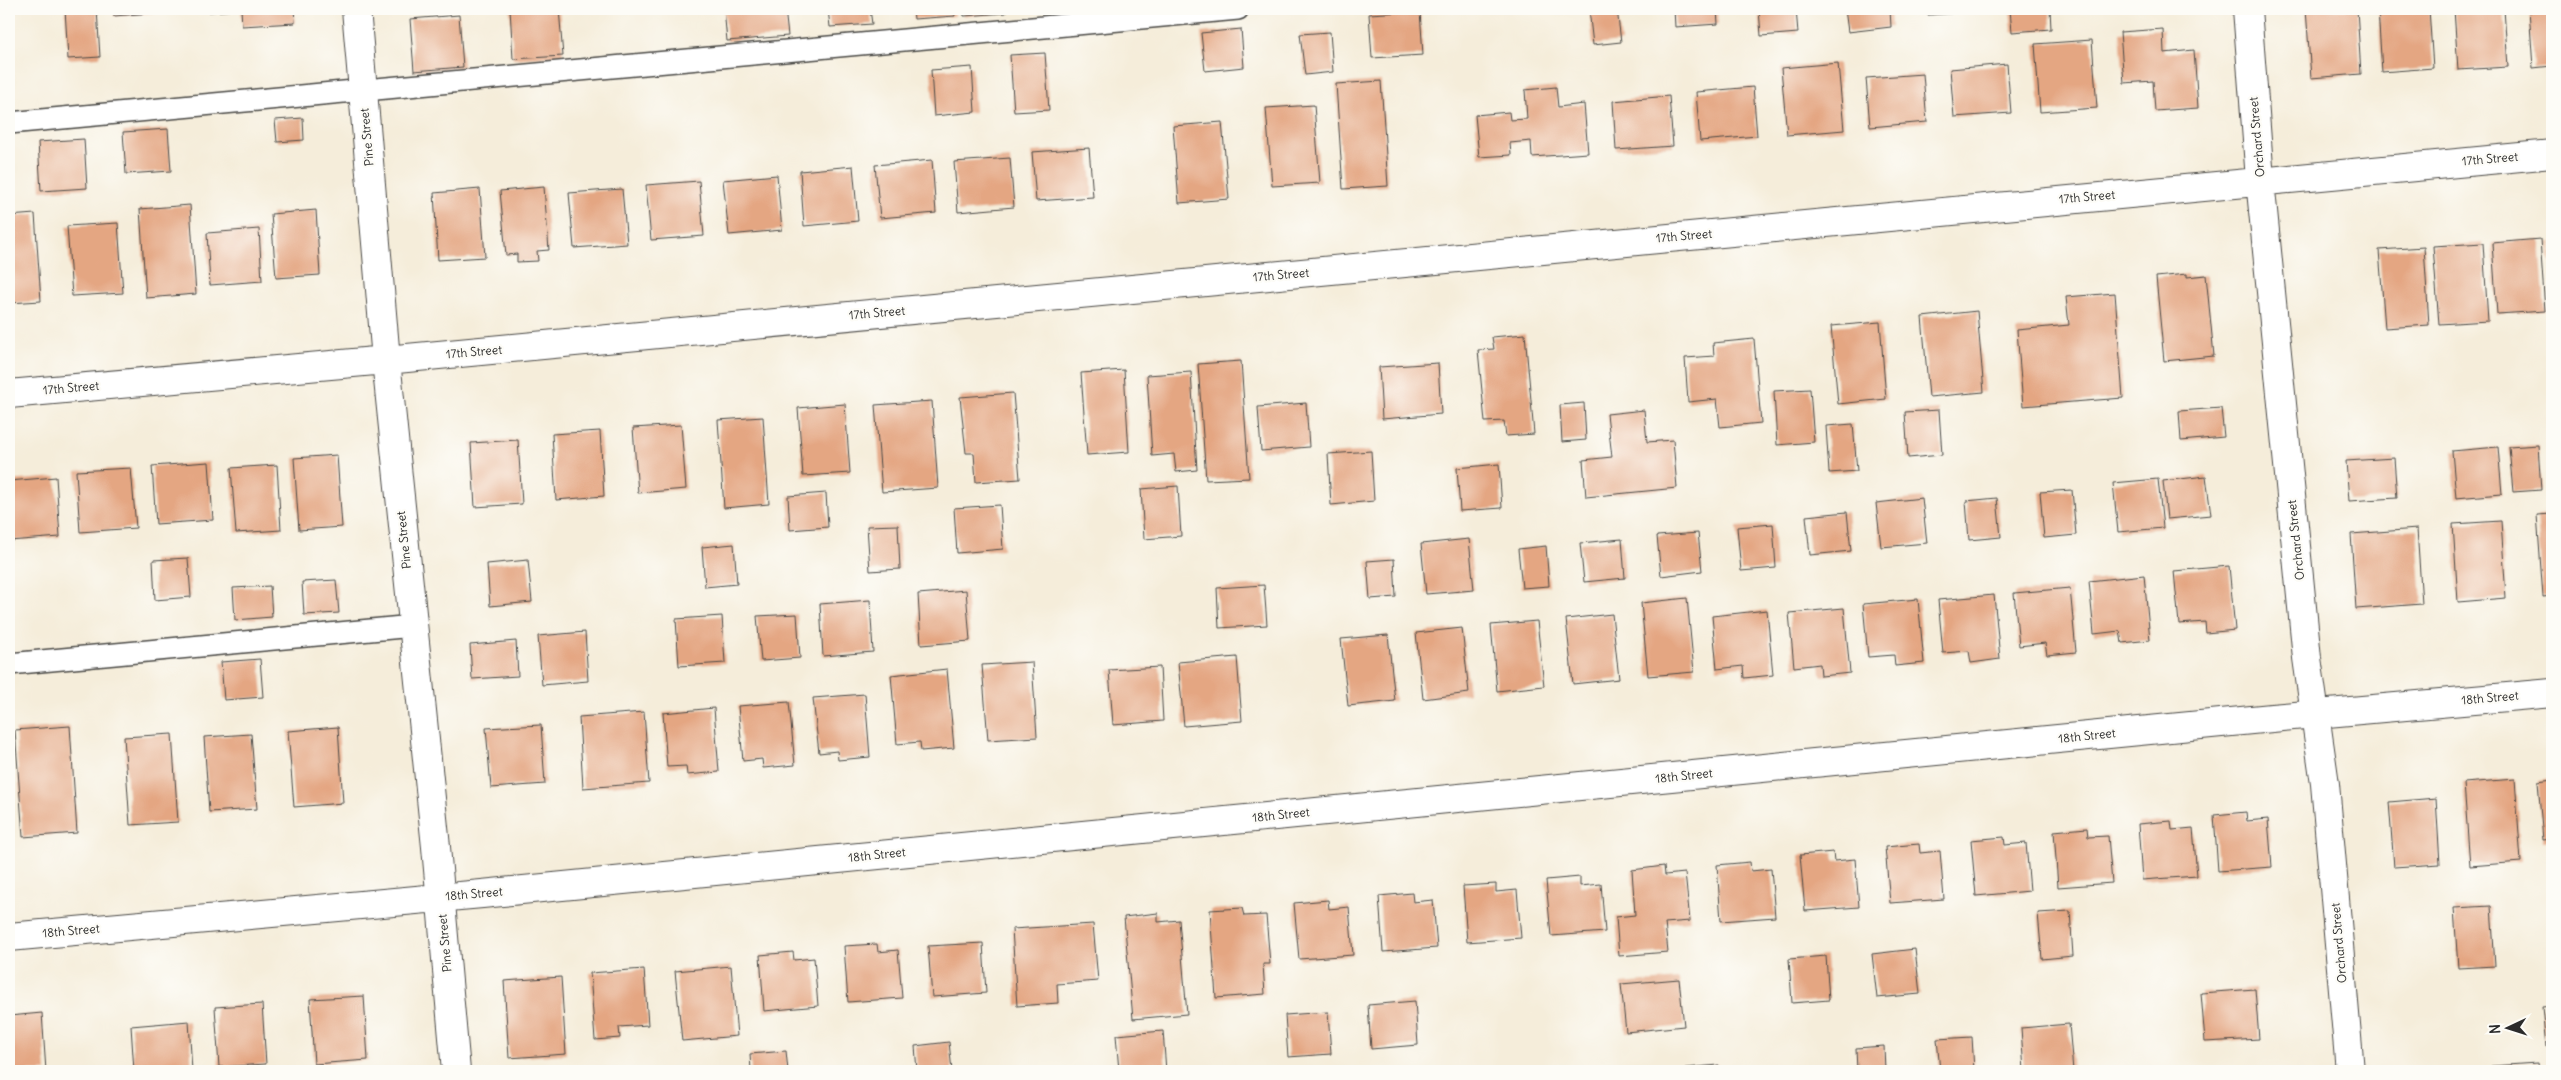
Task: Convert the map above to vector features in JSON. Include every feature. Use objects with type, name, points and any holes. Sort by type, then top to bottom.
[{"type":"street","name":"Pine Street","points":[[356,9],[386,360],[441,898],[456,1071]]},
{"type":"street","name":"Orchard Street","points":[[2247,9],[2260,180],[2307,658],[2325,784],[2350,1071]]},
{"type":"street","name":"17th Street","points":[[9,394],[386,360],[2260,180],[2552,154]]},
{"type":"street","name":"18th Street","points":[[9,937],[441,898],[2315,714],[2552,693]]},
{"type":"lane","points":[[9,123],[1238,9]]},
{"type":"lane","points":[[9,664],[413,626]]},
{"type":"building","points":[[65,9],[97,9],[100,57],[68,59]]},
{"type":"building","points":[[113,9],[163,9],[164,12],[114,16]]},
{"type":"building","points":[[209,9],[237,9],[237,10],[209,12]]},
{"type":"building","points":[[241,9],[294,9],[295,23],[242,26]]},
{"type":"building","points":[[510,9],[559,9],[563,56],[513,59]]},
{"type":"building","points":[[724,9],[785,9],[788,36],[727,41]]},
{"type":"building","points":[[828,9],[870,9],[872,24],[830,27]]},
{"type":"building","points":[[913,9],[954,9],[955,16],[914,19]]},
{"type":"building","points":[[963,9],[1005,9],[1006,13],[964,16]]},
{"type":"building","points":[[1589,9],[1617,9],[1621,42],[1593,45]]},
{"type":"building","points":[[1674,9],[1717,9],[1718,24],[1675,27]]},
{"type":"building","points":[[1759,9],[1796,9],[1798,33],[1761,36]]},
{"type":"building","points":[[1845,9],[1890,9],[1891,27],[1848,32]]},
{"type":"building","points":[[1927,9],[1976,9],[1976,12],[1928,15]]},
{"type":"building","points":[[2010,9],[2050,9],[2051,29],[2012,32]]},
{"type":"building","points":[[2306,9],[2357,9],[2361,74],[2311,78]]},
{"type":"building","points":[[2378,9],[2429,9],[2433,68],[2382,72]]},
{"type":"building","points":[[2454,9],[2504,9],[2508,67],[2458,70]]},
{"type":"building","points":[[2529,9],[2552,9],[2552,66],[2533,68]]},
{"type":"building","points":[[1420,11],[1423,55],[1372,58],[1369,14]]},
{"type":"building","points":[[459,15],[463,67],[414,71],[410,19]]},
{"type":"building","points":[[1241,29],[1244,67],[1205,71],[1201,33]]},
{"type":"building","points":[[2163,29],[2164,53],[2194,50],[2198,108],[2155,111],[2153,81],[2124,83],[2120,32]]},
{"type":"building","points":[[1330,32],[1333,72],[1305,75],[1300,34]]},
{"type":"building","points":[[2092,40],[2097,108],[2040,112],[2035,44]]},
{"type":"building","points":[[1045,53],[1049,110],[1014,112],[1010,55]]},
{"type":"building","points":[[1838,63],[1844,130],[1787,135],[1781,68]]},
{"type":"building","points":[[2007,64],[2011,113],[1954,117],[1950,69]]},
{"type":"building","points":[[972,67],[975,112],[934,116],[931,70]]},
{"type":"building","points":[[1923,74],[1927,122],[1870,127],[1866,78]]},
{"type":"building","points":[[1381,81],[1388,186],[1343,189],[1336,84]]},
{"type":"building","points":[[1556,87],[1558,107],[1584,104],[1588,153],[1532,157],[1531,141],[1510,143],[1511,155],[1479,157],[1475,115],[1509,112],[1510,120],[1527,119],[1525,90]]},
{"type":"building","points":[[1753,87],[1757,136],[1700,141],[1696,92]]},
{"type":"building","points":[[1669,96],[1673,146],[1616,150],[1613,101]]},
{"type":"building","points":[[1314,105],[1320,183],[1272,186],[1266,108]]},
{"type":"building","points":[[303,118],[304,140],[277,142],[275,120]]},
{"type":"building","points":[[1222,122],[1229,199],[1179,203],[1173,126]]},
{"type":"building","points":[[168,129],[171,171],[126,174],[123,132]]},
{"type":"building","points":[[84,139],[87,188],[41,191],[38,142]]},
{"type":"building","points":[[1089,148],[1093,197],[1036,201],[1032,152]]},
{"type":"building","points":[[1010,158],[1014,207],[958,212],[954,162]]},
{"type":"building","points":[[932,160],[936,213],[880,218],[875,165]]},
{"type":"building","points":[[853,166],[858,221],[804,226],[800,171]]},
{"type":"building","points":[[777,175],[782,230],[729,235],[723,180]]},
{"type":"building","points":[[699,181],[704,236],[651,240],[646,185]]},
{"type":"building","points":[[544,187],[549,250],[537,251],[538,261],[517,262],[517,254],[506,255],[500,191]]},
{"type":"building","points":[[480,189],[485,257],[438,260],[434,193]]},
{"type":"building","points":[[622,189],[627,244],[574,248],[569,193]]},
{"type":"building","points":[[190,205],[196,294],[146,298],[140,209]]},
{"type":"building","points":[[316,210],[320,275],[276,278],[271,214]]},
{"type":"building","points":[[35,214],[41,301],[9,303],[9,216]]},
{"type":"building","points":[[118,223],[123,293],[72,296],[67,226]]},
{"type":"building","points":[[259,229],[262,281],[210,285],[207,233]]},
{"type":"building","points":[[2540,239],[2545,311],[2497,314],[2492,243]]},
{"type":"building","points":[[2549,242],[2552,242],[2552,261],[2551,261]]},
{"type":"building","points":[[2483,243],[2488,321],[2439,324],[2433,246]]},
{"type":"building","points":[[2424,247],[2429,325],[2385,328],[2379,250]]},
{"type":"building","points":[[2187,274],[2187,277],[2206,275],[2214,356],[2164,361],[2156,277]]},
{"type":"building","points":[[2115,293],[2123,398],[2023,406],[2017,330],[2069,325],[2066,297]]},
{"type":"building","points":[[1977,311],[1984,392],[1929,397],[1922,317]]},
{"type":"building","points":[[1880,322],[1886,399],[1838,404],[1831,326]]},
{"type":"building","points":[[1525,334],[1534,434],[1506,436],[1504,421],[1485,422],[1478,350],[1494,349],[1492,337]]},
{"type":"building","points":[[1754,339],[1761,423],[1720,427],[1717,399],[1688,402],[1685,358],[1714,356],[1713,343]]},
{"type":"building","points":[[1241,361],[1249,478],[1206,480],[1198,364]]},
{"type":"building","points":[[1438,363],[1441,414],[1382,419],[1379,367]]},
{"type":"building","points":[[1124,370],[1129,452],[1087,455],[1081,373]]},
{"type":"building","points":[[1191,372],[1197,470],[1176,472],[1174,454],[1152,456],[1147,375]]},
{"type":"building","points":[[1810,389],[1814,442],[1777,445],[1774,391]]},
{"type":"building","points":[[1013,393],[1020,479],[976,482],[974,453],[966,453],[960,397]]},
{"type":"building","points":[[932,401],[938,488],[882,492],[875,405]]},
{"type":"building","points":[[1306,403],[1309,447],[1261,451],[1258,407]]},
{"type":"building","points":[[1584,403],[1586,440],[1562,442],[1560,405]]},
{"type":"building","points":[[845,404],[850,473],[803,476],[798,408]]},
{"type":"building","points":[[2221,408],[2224,437],[2181,441],[2179,411]]},
{"type":"building","points":[[1644,410],[1647,442],[1673,440],[1677,488],[1586,497],[1583,460],[1612,457],[1607,414]]},
{"type":"building","points":[[1939,410],[1942,455],[1908,458],[1905,412]]},
{"type":"building","points":[[763,417],[769,504],[724,508],[718,420]]},
{"type":"building","points":[[1853,424],[1857,471],[1829,473],[1826,426]]},
{"type":"building","points":[[681,425],[686,489],[638,493],[633,428]]},
{"type":"building","points":[[600,431],[604,496],[556,500],[552,434]]},
{"type":"building","points":[[518,440],[522,504],[475,507],[471,443]]},
{"type":"building","points":[[2538,445],[2541,490],[2513,492],[2509,447]]},
{"type":"building","points":[[2498,447],[2502,494],[2456,498],[2452,451]]},
{"type":"building","points":[[1371,451],[1374,501],[1331,505],[1328,454]]},
{"type":"building","points":[[337,455],[342,527],[299,530],[294,458]]},
{"type":"building","points":[[2394,458],[2397,498],[2349,501],[2346,461]]},
{"type":"building","points":[[209,462],[213,520],[156,524],[152,466]]},
{"type":"building","points":[[1499,464],[1502,508],[1460,511],[1457,468]]},
{"type":"building","points":[[277,465],[281,530],[236,533],[231,468]]},
{"type":"building","points":[[131,468],[136,528],[80,532],[76,471]]},
{"type":"building","points":[[2206,476],[2211,515],[2167,519],[2163,481]]},
{"type":"building","points":[[56,477],[60,537],[9,541],[9,481]]},
{"type":"building","points":[[2158,479],[2163,528],[2118,532],[2113,483]]},
{"type":"building","points":[[1178,486],[1181,536],[1144,539],[1141,489]]},
{"type":"building","points":[[2072,490],[2076,535],[2044,538],[2040,492]]},
{"type":"building","points":[[826,493],[828,527],[790,530],[788,496]]},
{"type":"building","points":[[1922,498],[1927,543],[1881,547],[1876,503]]},
{"type":"building","points":[[1997,498],[2001,537],[1969,540],[1966,501]]},
{"type":"building","points":[[1000,505],[1003,549],[957,553],[954,508]]},
{"type":"building","points":[[1847,512],[1851,551],[1810,555],[1806,516]]},
{"type":"building","points":[[2552,514],[2552,596],[2543,597],[2537,515]]},
{"type":"building","points":[[2501,521],[2506,598],[2458,602],[2453,524]]},
{"type":"building","points":[[1773,524],[1776,568],[1741,571],[1737,527]]},
{"type":"building","points":[[898,525],[900,569],[870,571],[867,526]]},
{"type":"building","points":[[2417,529],[2422,604],[2356,609],[2351,534]]},
{"type":"building","points":[[1698,533],[1702,571],[1661,576],[1657,536]]},
{"type":"building","points":[[1469,539],[1474,590],[1426,594],[1421,544]]},
{"type":"building","points":[[1622,539],[1625,578],[1584,582],[1580,543]]},
{"type":"building","points":[[734,544],[737,584],[705,587],[702,547]]},
{"type":"building","points":[[1546,546],[1549,586],[1522,588],[1518,549]]},
{"type":"building","points":[[188,558],[191,597],[155,600],[153,560]]},
{"type":"building","points":[[1394,559],[1396,597],[1370,599],[1367,561]]},
{"type":"building","points":[[528,560],[532,602],[490,606],[487,564]]},
{"type":"building","points":[[2229,566],[2235,630],[2206,633],[2205,622],[2179,624],[2174,571]]},
{"type":"building","points":[[2144,575],[2150,640],[2122,643],[2120,631],[2094,634],[2089,581]]},
{"type":"building","points":[[336,580],[339,613],[304,615],[302,582]]},
{"type":"building","points":[[1264,585],[1267,625],[1219,628],[1217,588]]},
{"type":"building","points":[[270,586],[272,617],[235,620],[233,588]]},
{"type":"building","points":[[2070,588],[2076,652],[2047,655],[2045,643],[2019,646],[2014,593]]},
{"type":"building","points":[[966,590],[970,641],[921,645],[918,594]]},
{"type":"building","points":[[1994,595],[2000,659],[1971,663],[1969,651],[1943,653],[1938,600]]},
{"type":"building","points":[[1687,598],[1694,672],[1648,676],[1641,603]]},
{"type":"building","points":[[1918,599],[1924,663],[1895,666],[1894,655],[1868,657],[1863,604]]},
{"type":"building","points":[[870,600],[873,652],[823,656],[820,604]]},
{"type":"building","points":[[1844,608],[1850,673],[1821,676],[1820,664],[1794,667],[1789,613]]},
{"type":"building","points":[[1767,610],[1773,675],[1744,678],[1743,666],[1717,669],[1712,616]]},
{"type":"building","points":[[797,614],[800,658],[761,661],[757,616]]},
{"type":"building","points":[[1612,614],[1619,679],[1573,684],[1566,619]]},
{"type":"building","points":[[722,616],[725,663],[679,666],[676,619]]},
{"type":"building","points":[[1537,621],[1544,686],[1497,691],[1491,625]]},
{"type":"building","points":[[1462,628],[1469,693],[1423,699],[1416,633]]},
{"type":"building","points":[[585,632],[588,681],[542,685],[538,636]]},
{"type":"building","points":[[1388,635],[1395,701],[1348,706],[1341,639]]},
{"type":"building","points":[[516,641],[518,676],[472,679],[470,645]]},
{"type":"building","points":[[1237,657],[1242,721],[1184,726],[1178,662]]},
{"type":"building","points":[[260,659],[263,697],[224,700],[221,662]]},
{"type":"building","points":[[1032,662],[1037,737],[988,740],[982,665]]},
{"type":"building","points":[[1160,667],[1163,721],[1113,725],[1109,670]]},
{"type":"building","points":[[947,669],[954,748],[921,751],[920,742],[897,744],[891,675]]},
{"type":"building","points":[[865,694],[870,757],[838,760],[837,751],[819,753],[813,698]]},
{"type":"building","points":[[789,702],[795,765],[763,768],[762,759],[743,761],[738,706]]},
{"type":"building","points":[[714,708],[719,772],[687,775],[686,766],[667,767],[663,713]]},
{"type":"building","points":[[644,712],[649,783],[583,788],[579,717]]},
{"type":"building","points":[[541,725],[545,784],[491,788],[486,728]]},
{"type":"building","points":[[70,726],[77,833],[23,837],[15,730]]},
{"type":"building","points":[[338,727],[343,803],[294,807],[288,731]]},
{"type":"building","points":[[172,734],[178,822],[130,825],[124,737]]},
{"type":"building","points":[[251,734],[257,809],[209,812],[204,737]]},
{"type":"building","points":[[2515,779],[2521,862],[2470,866],[2464,783]]},
{"type":"building","points":[[2552,780],[2552,839],[2543,840],[2538,782]]},
{"type":"building","points":[[2436,798],[2440,864],[2394,867],[2389,802]]},
{"type":"building","points":[[2246,812],[2247,821],[2268,819],[2272,867],[2218,871],[2214,815]]},
{"type":"building","points":[[2171,821],[2172,830],[2193,828],[2197,876],[2142,880],[2138,824]]},
{"type":"building","points":[[2087,828],[2088,837],[2108,836],[2112,883],[2058,887],[2054,831]]},
{"type":"building","points":[[2004,837],[2005,845],[2026,843],[2030,891],[1976,896],[1971,840]]},
{"type":"building","points":[[1919,844],[1920,853],[1940,851],[1944,899],[1890,903],[1885,847]]},
{"type":"building","points":[[1833,852],[1834,861],[1855,859],[1859,907],[1805,911],[1800,855]]},
{"type":"building","points":[[1750,862],[1751,871],[1771,869],[1775,917],[1721,921],[1717,865]]},
{"type":"building","points":[[1664,866],[1665,875],[1685,873],[1690,921],[1665,923],[1668,952],[1619,956],[1616,917],[1635,915],[1632,870]]},
{"type":"building","points":[[1580,877],[1580,886],[1601,884],[1605,932],[1551,936],[1546,880]]},
{"type":"building","points":[[1496,884],[1496,892],[1517,890],[1521,938],[1467,942],[1463,886]]},
{"type":"building","points":[[1412,893],[1413,902],[1433,900],[1437,948],[1383,952],[1379,896]]},
{"type":"building","points":[[1328,900],[1329,909],[1349,907],[1353,955],[1299,959],[1294,903]]},
{"type":"building","points":[[2491,906],[2495,966],[2458,968],[2454,908]]},
{"type":"building","points":[[1242,908],[1244,916],[1266,915],[1270,964],[1263,964],[1265,994],[1216,998],[1210,910]]},
{"type":"building","points":[[2070,911],[2073,956],[2042,959],[2038,913]]},
{"type":"building","points":[[1158,913],[1158,922],[1179,920],[1187,1014],[1133,1019],[1124,917]]},
{"type":"building","points":[[1093,924],[1098,981],[1057,984],[1058,1003],[1017,1006],[1012,929]]},
{"type":"building","points":[[983,943],[986,993],[932,997],[928,946]]},
{"type":"building","points":[[877,944],[878,952],[898,950],[902,998],[848,1002],[844,946]]},
{"type":"building","points":[[1915,949],[1920,994],[1877,998],[1872,954]]},
{"type":"building","points":[[793,952],[794,960],[814,958],[818,1006],[764,1011],[760,955]]},
{"type":"building","points":[[1826,956],[1829,1000],[1792,1003],[1789,959]]},
{"type":"building","points":[[731,966],[737,1036],[682,1041],[675,971]]},
{"type":"building","points":[[644,969],[648,1025],[619,1027],[620,1038],[595,1040],[590,973]]},
{"type":"building","points":[[561,977],[566,1054],[509,1058],[504,981]]},
{"type":"building","points":[[1679,979],[1684,1026],[1626,1032],[1621,984]]},
{"type":"building","points":[[2255,989],[2259,1039],[2205,1042],[2201,993]]},
{"type":"building","points":[[364,996],[368,1060],[314,1064],[310,999]]},
{"type":"building","points":[[1415,1001],[1418,1045],[1371,1049],[1368,1005]]},
{"type":"building","points":[[262,1004],[266,1064],[219,1067],[215,1007]]},
{"type":"building","points":[[2552,1006],[2552,1046],[2546,1047],[2542,1007]]},
{"type":"building","points":[[1328,1012],[1331,1054],[1288,1057],[1285,1015]]},
{"type":"building","points":[[42,1013],[46,1071],[9,1071],[9,1016]]},
{"type":"building","points":[[189,1021],[192,1071],[134,1071],[131,1026]]},
{"type":"building","points":[[2069,1024],[2073,1071],[2024,1071],[2021,1028]]},
{"type":"building","points":[[1163,1031],[1166,1071],[1119,1071],[1116,1035]]},
{"type":"building","points":[[1972,1037],[1974,1071],[1940,1071],[1937,1039]]},
{"type":"building","points":[[949,1042],[952,1071],[917,1071],[915,1046]]},
{"type":"building","points":[[1884,1046],[1885,1071],[1857,1071],[1856,1048]]},
{"type":"building","points":[[786,1051],[788,1071],[751,1071],[750,1054]]},
{"type":"building","points":[[2537,1063],[2538,1071],[2491,1071],[2491,1066]]},
{"type":"building","points":[[1719,1065],[1719,1071],[1685,1071],[1685,1068]]}]
